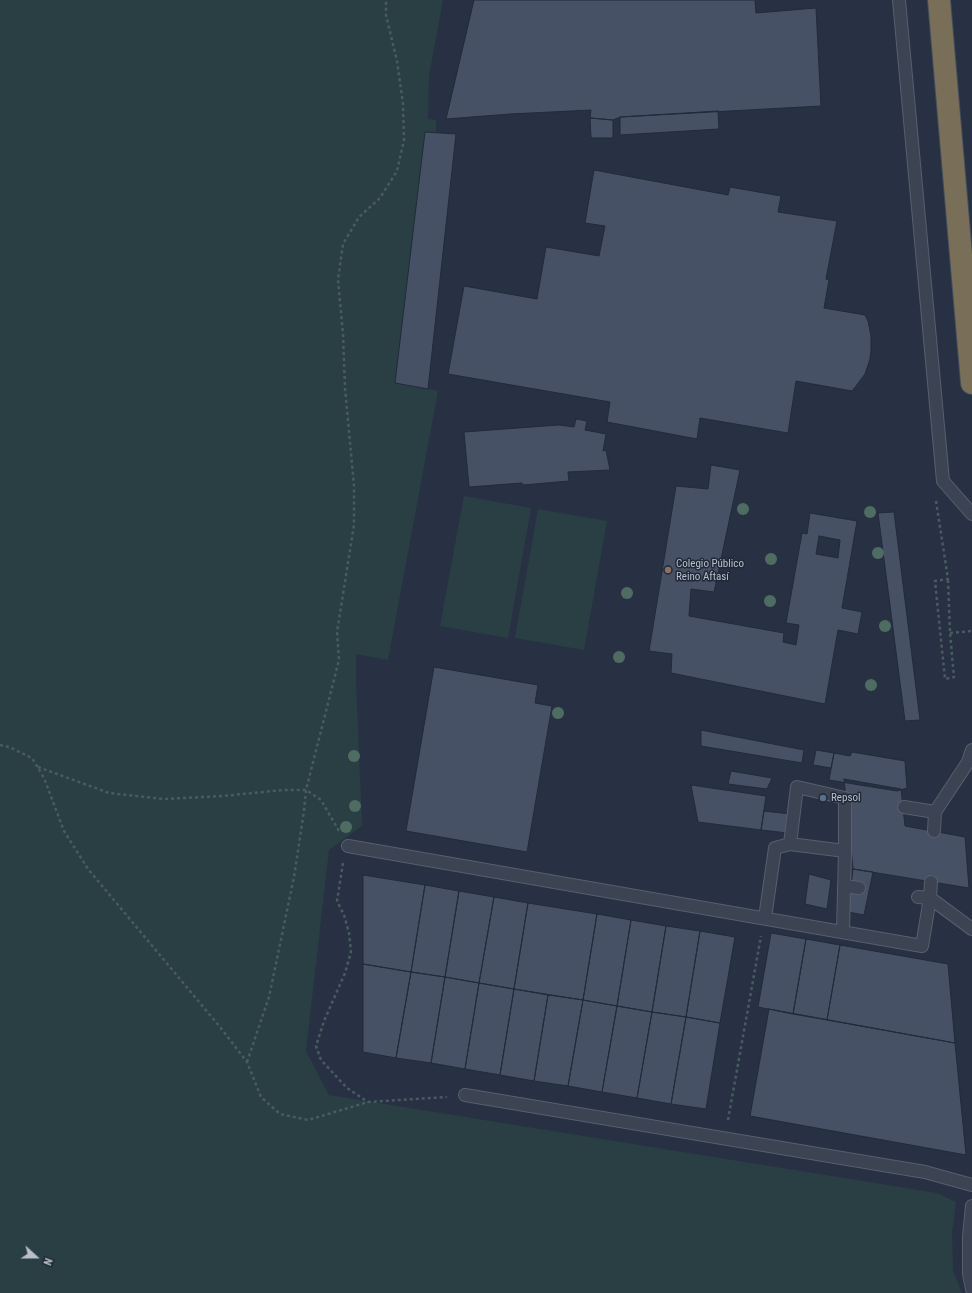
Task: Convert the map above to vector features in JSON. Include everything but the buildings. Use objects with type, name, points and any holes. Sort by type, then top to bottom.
[{"type":"highway","points":[[939,0],[972,383]]},
{"type":"lane","points":[[899,0],[943,481],[972,514]]},
{"type":"lane","points":[[934,831],[935,812],[968,762],[972,750]]},
{"type":"lane","points":[[790,844],[797,788],[845,798],[843,932]]},
{"type":"lane","points":[[904,807],[935,812]]},
{"type":"lane","points":[[765,918],[775,848],[790,844],[845,851]]},
{"type":"lane","points":[[348,846],[922,946],[924,898],[931,882]]},
{"type":"lane","points":[[844,886],[859,888]]},
{"type":"lane","points":[[924,898],[972,929]]},
{"type":"lane","points":[[465,1096],[925,1172],[972,1185]]},
{"type":"lane","points":[[972,1206],[969,1236],[968,1274],[972,1289]]},
{"type":"path","points":[[248,1062],[268,997],[294,877],[306,790],[340,660],[337,632],[354,525],[354,486],[344,388],[343,334],[338,280],[343,244],[359,217],[380,198],[397,171],[404,140],[403,104],[398,61],[386,15],[386,0]]},
{"type":"path","points":[[943,481],[934,492],[948,579],[950,633],[954,677],[945,679],[935,581],[948,579]]},
{"type":"path","points":[[950,633],[972,631]]},
{"type":"path","points":[[0,745],[9,747],[32,758],[44,778],[64,831],[88,869],[248,1062],[261,1097],[280,1114],[308,1120],[368,1102],[465,1096]]},
{"type":"path","points":[[38,767],[109,793],[164,798],[223,796],[283,790],[306,790],[321,800],[348,846],[341,869],[337,901],[344,915],[350,952],[344,973],[324,1021],[316,1046],[321,1060],[347,1088],[368,1102]]},
{"type":"path","points":[[725,1138],[765,918]]},
{"type":"green space","points":[[0,0],[443,0],[429,76],[428,119],[436,120],[436,132],[425,133],[395,383],[438,391],[388,660],[356,654],[362,826],[329,850],[306,1051],[329,1095],[937,1193],[956,1202],[952,1233],[953,1270],[962,1293],[0,1293]]},
{"type":"green space","points":[[464,496],[531,508],[508,638],[440,626]]},
{"type":"green space","points":[[538,509],[607,521],[584,650],[515,638]]},
{"type":"place","name":"Colegio Público Reino Aftasí","points":[[668,570]]},
{"type":"place","name":"Repsol","points":[[823,798]]}]
